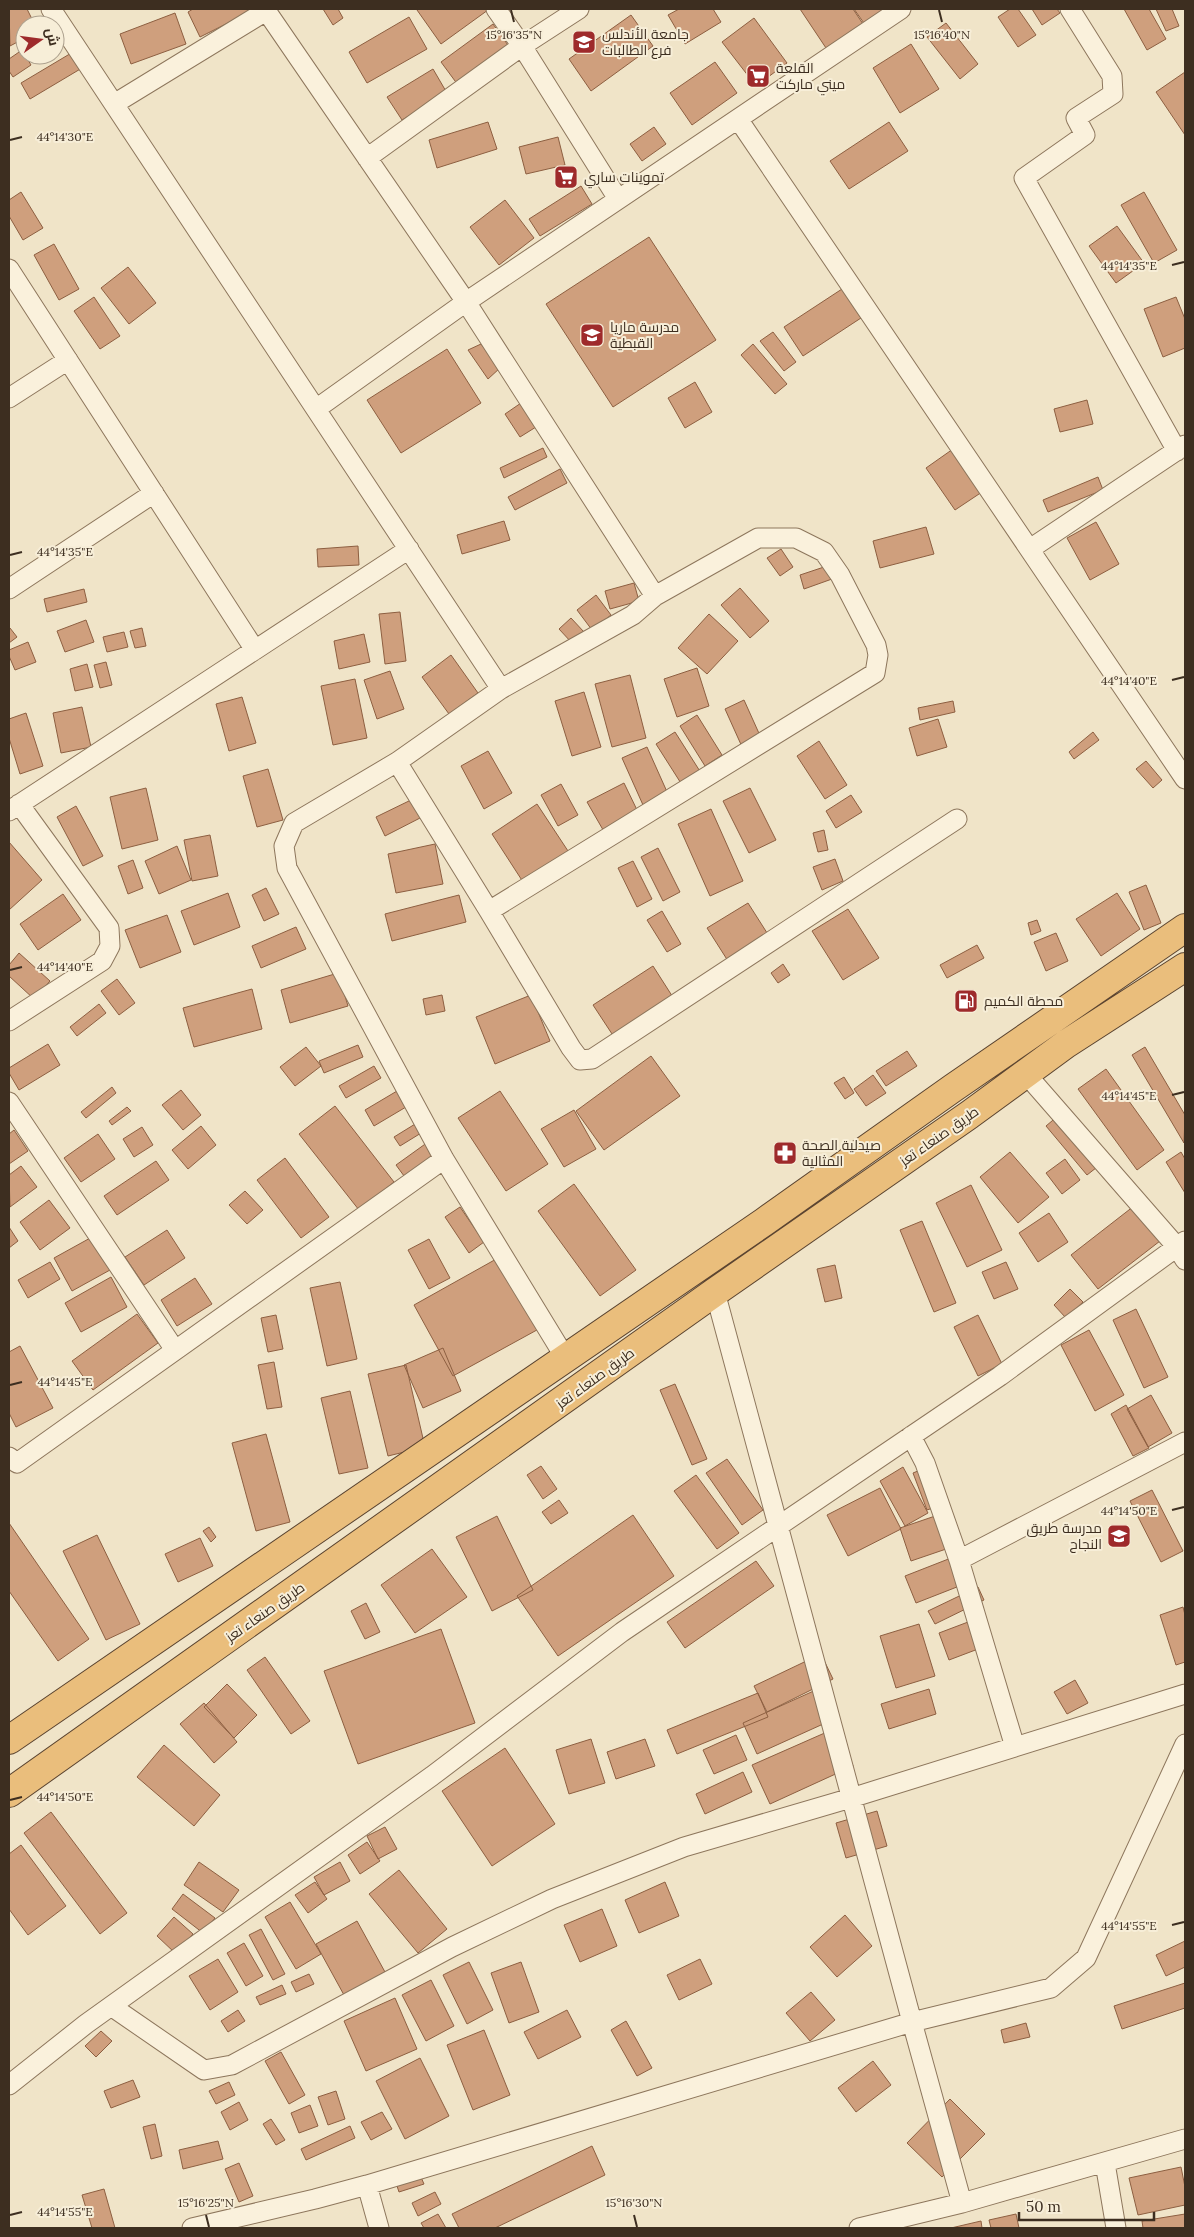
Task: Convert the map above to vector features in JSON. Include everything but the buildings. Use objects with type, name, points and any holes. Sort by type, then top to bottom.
[{"type":"highway","points":[[9,1740],[764,1222],[1181,929]]},
{"type":"highway","name":"طريق صنعاء تعز","points":[[9,1793],[715,1292],[969,1115],[1066,1044],[1185,967]]},
{"type":"highway","points":[[953,1088],[969,1115]]},
{"type":"street","points":[[51,9],[501,689]]},
{"type":"street","points":[[496,9],[522,46],[618,199]]},
{"type":"street","points":[[367,158],[522,46],[580,9]]},
{"type":"street","points":[[316,409],[466,302],[901,9]]},
{"type":"street","points":[[1030,549],[1181,448],[1024,178],[1085,135],[1076,118],[1113,94],[1112,76],[1070,9]]},
{"type":"street","points":[[114,104],[265,10],[466,302],[655,596]]},
{"type":"street","points":[[738,119],[1185,779]]},
{"type":"street","points":[[9,269],[256,650]]},
{"type":"street","points":[[9,398],[68,360]]},
{"type":"street","points":[[9,589],[154,493]]},
{"type":"street","points":[[489,911],[874,673],[878,655],[876,644],[840,575],[824,552],[796,538],[758,538],[655,596],[633,614],[501,689],[397,762],[294,824],[284,846],[287,868],[444,1159],[566,1358]]},
{"type":"street","points":[[9,1021],[102,961],[110,946],[109,928],[14,808],[409,550]]},
{"type":"street","points":[[397,762],[489,911],[570,1048],[580,1060],[592,1059],[956,819]]},
{"type":"street","points":[[9,2084],[111,2006],[432,1776],[622,1632],[1183,1250],[1026,1074]]},
{"type":"street","points":[[9,1102],[175,1350]]},
{"type":"street","points":[[9,1457],[17,1463],[444,1159]]},
{"type":"street","points":[[715,1292],[777,1527],[962,2203]]},
{"type":"street","points":[[911,1436],[925,1463],[959,1560],[1015,1747]]},
{"type":"street","points":[[959,1560],[1185,1442]]},
{"type":"street","points":[[111,2006],[204,2070],[232,2065],[452,1947],[552,1899],[684,1847],[851,1798],[1185,1694]]},
{"type":"street","points":[[192,2228],[314,2199],[912,2022],[1051,1988],[1086,1958],[1185,1744]]},
{"type":"street","points":[[859,2228],[962,2203],[1185,2139]]},
{"type":"street","points":[[1105,2162],[1116,2228]]},
{"type":"street","points":[[366,2184],[379,2228]]},
{"type":"place","name":"جامعة الأندلس فرع الطالبات","points":[[584,42]]},
{"type":"place","name":"القلعة ميني ماركت","points":[[758,76]]},
{"type":"place","name":"تموينات ساري","points":[[566,177]]},
{"type":"place","name":"مدرسة ماريا القبطية","points":[[592,335]]},
{"type":"place","name":"محطة الكميم","points":[[966,1001]]},
{"type":"place","name":"صيدلية الصحة المثالية","points":[[785,1153]]},
{"type":"place","name":"مدرسة طريق النجاح","points":[[1119,1536]]}]
